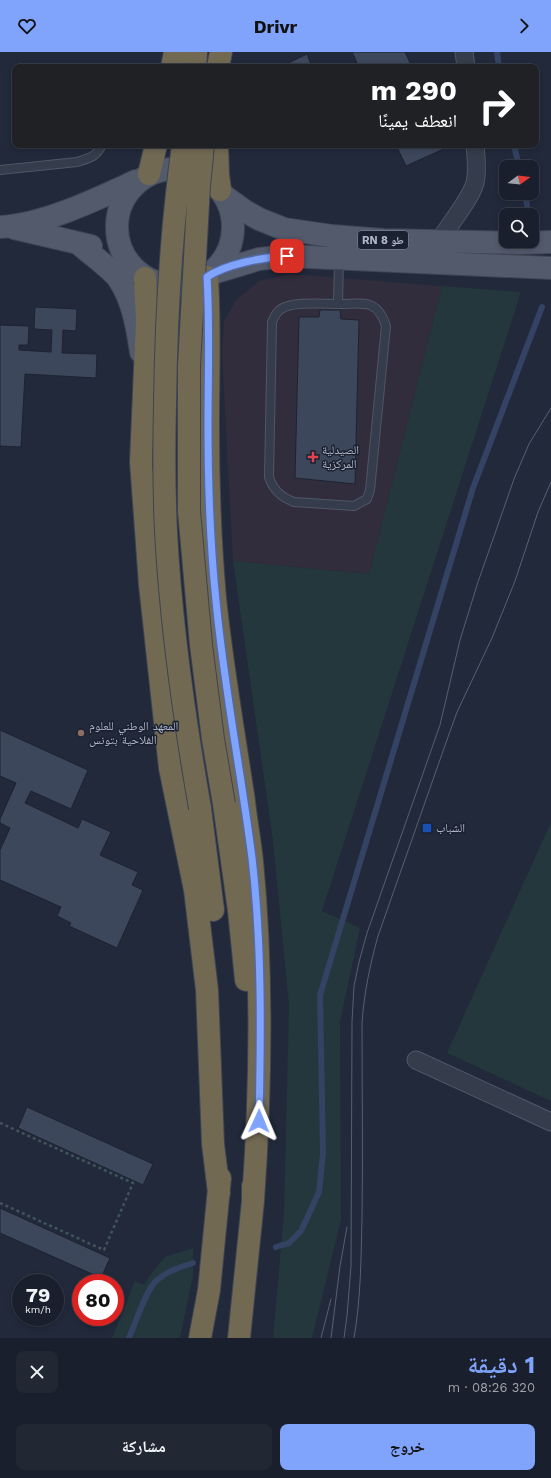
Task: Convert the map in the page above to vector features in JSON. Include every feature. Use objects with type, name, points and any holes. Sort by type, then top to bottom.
[{"type":"highway","points":[[173,64],[175,52]]},
{"type":"highway","points":[[195,64],[196,52]]},
{"type":"highway","points":[[219,64],[221,52]]},
{"type":"highway","points":[[228,64],[230,52]]},
{"type":"highway","points":[[146,176],[155,148]]},
{"type":"highway","points":[[183,148],[170,271],[166,349],[164,442],[166,525],[176,641],[190,754],[200,808],[214,918],[222,1021],[219,1193],[209,1290],[200,1338]]},
{"type":"highway","points":[[203,148],[199,186],[189,366],[189,511],[200,645],[239,911],[251,1030],[253,1201]]},
{"type":"highway","points":[[217,148],[218,174],[222,193]]},
{"type":"highway","points":[[137,271],[147,321],[141,462],[150,585],[170,768],[196,890],[207,990],[213,1144],[219,1193]]},
{"type":"highway","points":[[210,275],[208,443],[210,519],[216,599],[226,689],[252,859],[258,942],[260,1056],[259,1121],[253,1201],[239,1338]]},
{"type":"main road","points":[[4,227],[45,218],[77,207],[146,176],[176,168],[195,171],[222,193],[232,213],[233,232],[228,251],[210,275]]},
{"type":"main road","points":[[137,271],[120,248],[116,229],[118,209],[127,192],[146,176]]},
{"type":"main road","name":"RN 8 طو","points":[[222,193],[245,211],[259,219],[284,229],[332,236],[439,241],[521,243],[551,242]]},
{"type":"main road","points":[[4,227],[95,247],[163,285],[183,285],[241,264],[272,257],[287,256],[551,268]]},
{"type":"main road","points":[[78,243],[117,277],[129,299],[137,326],[144,378]]},
{"type":"street","points":[[464,52],[466,64]]},
{"type":"street","points":[[439,241],[465,202],[475,183],[477,173],[475,148]]},
{"type":"street","points":[[416,1060],[551,1122]]},
{"type":"lane","points":[[0,170],[77,162],[89,159],[98,153],[100,148]]},
{"type":"lane","points":[[338,304],[339,258]]},
{"type":"lane","points":[[338,304],[370,304],[378,309],[384,318],[386,326],[370,490],[367,499],[354,506],[294,502],[277,493],[269,477],[272,322],[275,314],[281,309],[291,305],[338,304]]},
{"type":"path","points":[[0,1123],[134,1183],[104,1250],[0,1204]]},
{"type":"shaded area","name":"الصيدلية المركزية","points":[[290,274],[442,286],[369,574],[233,561],[222,354],[224,321],[236,300],[259,281]]},
{"type":"green space","points":[[442,286],[521,292],[322,911],[360,928],[340,1022],[341,1220],[312,1338],[273,1338],[284,1213],[289,1006],[273,841],[233,561],[369,574]]},
{"type":"green space","points":[[551,822],[551,1101],[447,1053]]},
{"type":"green space","points":[[193,1248],[193,1276],[180,1338],[112,1338],[117,1326],[124,1326],[124,1308],[135,1281],[144,1285],[165,1257]]},
{"type":"building","points":[[352,52],[405,52],[411,64],[358,64]]},
{"type":"building","points":[[307,54],[311,64],[286,64]]},
{"type":"building","points":[[397,148],[446,148],[406,166]]},
{"type":"building","points":[[35,307],[77,309],[76,331],[63,330],[62,353],[97,354],[96,378],[25,374],[21,447],[0,446],[0,325],[29,326],[28,345],[19,345],[19,350],[51,352],[52,330],[34,329]]},
{"type":"building","points":[[320,310],[340,310],[341,319],[359,320],[355,484],[295,478],[299,317],[319,317]]},
{"type":"building","points":[[0,730],[88,770],[71,809],[31,791],[25,803],[78,828],[82,819],[111,832],[100,855],[138,872],[132,885],[143,890],[117,948],[69,926],[71,923],[57,916],[61,907],[0,880],[0,850],[10,828],[0,823],[0,819],[16,783],[0,776]]},
{"type":"building","points":[[27,1107],[153,1164],[143,1185],[18,1128]]},
{"type":"building","points":[[0,1208],[110,1258],[103,1274],[92,1274],[0,1233]]},
{"type":"waterway","points":[[497,52],[499,64]]},
{"type":"waterway","points":[[515,148],[517,160]]},
{"type":"waterway","points":[[526,200],[527,205]]},
{"type":"waterway","points":[[276,1247],[289,1243],[301,1231],[319,1192],[323,1153],[320,995],[473,488],[542,307]]},
{"type":"waterway","points":[[129,1338],[152,1285],[169,1272],[193,1263]]},
{"type":"tram line","points":[[344,1338],[351,1266],[352,1022],[354,986],[359,962],[367,933],[440,725],[460,640],[478,582],[514,479],[529,444],[551,408]]},
{"type":"tram line","points":[[354,1338],[359,1293],[361,1248],[362,1023],[372,958],[378,936],[457,712],[492,638],[515,581],[538,512],[551,482]]},
{"type":"tram line","points":[[331,1338],[340,1266],[347,1227]]},
{"type":"tram line","points":[[321,1338],[331,1299]]},
{"type":"place","name":"الصيدلية المركزية","points":[[313,457]]},
{"type":"place","name":"المعهد الوطني للعلوم الفلاحية بتونس","points":[[81,733]]},
{"type":"place","name":"الشباب","points":[[427,828]]},
{"type":"route","points":[[259,1121],[260,1056],[258,942],[252,859],[226,689],[217,614],[210,519],[208,428],[209,303],[207,277],[213,273],[259,259],[287,256]]}]
